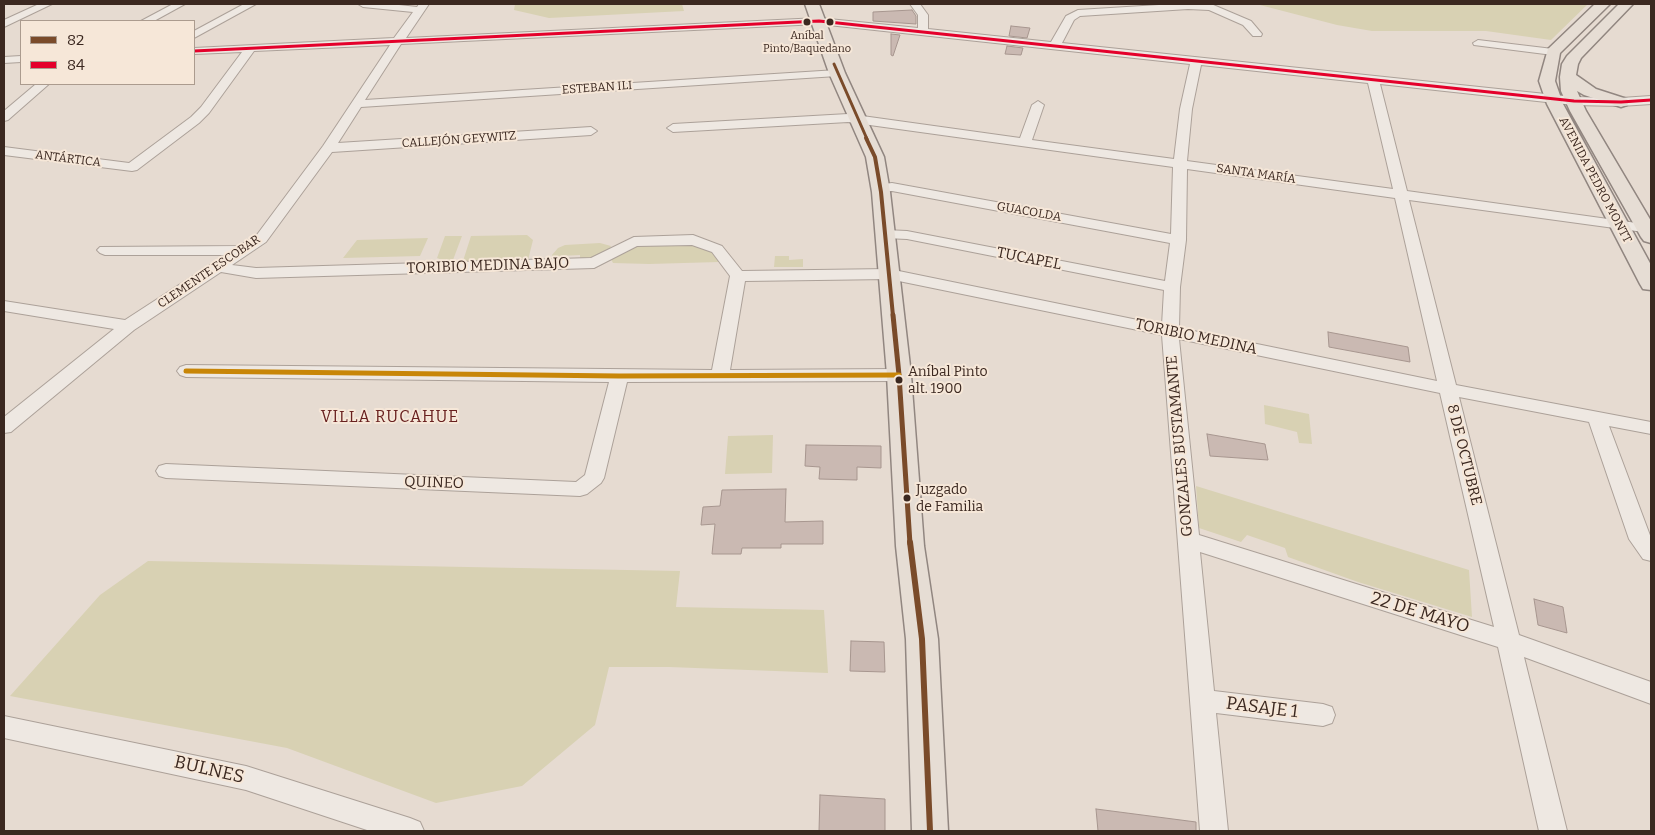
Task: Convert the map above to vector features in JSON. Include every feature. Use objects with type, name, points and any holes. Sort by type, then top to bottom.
[{"type":"main road","points":[[1553,52],[1603,4]]},
{"type":"main road","points":[[1621,102],[1590,92],[1568,77],[1570,64],[1575,56],[1626,4]]},
{"type":"main road","points":[[816,13],[837,73],[860,120],[875,157],[880,188],[899,375],[910,546],[922,639],[930,831]]},
{"type":"main road","name":"AVENIDA PEDRO MONTT","points":[[1553,52],[1548,81],[1552,99],[1651,284]]},
{"type":"main road","name":"AVENIDA PEDRO MONTT","points":[[1568,77],[1569,91],[1574,101],[1649,231]]},
{"type":"street","points":[[4,24],[47,4]]},
{"type":"street","points":[[148,20],[180,4]]},
{"type":"street","points":[[195,34],[251,4]]},
{"type":"street","points":[[363,4],[422,7]]},
{"type":"street","points":[[915,4],[923,15],[923,32]]},
{"type":"street","points":[[1055,46],[1070,18],[1078,13],[1188,6],[1210,7],[1247,23],[1257,34]]},
{"type":"street","name":"CLEMENTE ESCOBAR","points":[[4,427],[128,326],[261,239],[328,148],[397,41],[422,7]]},
{"type":"street","points":[[195,51],[397,41],[816,13],[923,32],[1552,99],[1621,102],[1651,100]]},
{"type":"street","points":[[1478,43],[1553,52]]},
{"type":"street","name":"ANTÁRTICA","points":[[4,151],[132,167],[195,120],[205,110],[251,48]]},
{"type":"street","points":[[4,60],[20,59]]},
{"type":"street","name":"GONZALES BUSTAMANTE","points":[[1196,61],[1186,109],[1180,164],[1178,240],[1172,287],[1170,331],[1214,831]]},
{"type":"street","name":"ESTEBAN ILI","points":[[357,104],[837,73]]},
{"type":"street","name":"8 DE OCTUBRE","points":[[1373,80],[1553,831]]},
{"type":"street","points":[[4,117],[42,85]]},
{"type":"street","points":[[1025,142],[1038,105]]},
{"type":"street","points":[[673,128],[835,119],[860,120]]},
{"type":"street","name":"SANTA MARÍA","points":[[860,120],[1620,224],[1649,231]]},
{"type":"street","name":"CALLEJÓN GEYWITZ","points":[[328,148],[591,131]]},
{"type":"street","name":"GUACOLDA","points":[[880,188],[892,187],[1178,240]]},
{"type":"street","name":"TUCAPEL","points":[[885,234],[907,235],[1172,287]]},
{"type":"street","name":"TORIBIO MEDINA BAJO","points":[[217,267],[256,273],[594,264],[634,242],[693,240],[717,249],[738,276]]},
{"type":"street","points":[[105,250],[243,251]]},
{"type":"street","name":"TORIBIO MEDINA","points":[[738,276],[889,274],[1447,389],[1651,428]]},
{"type":"street","points":[[720,375],[738,276]]},
{"type":"street","points":[[4,306],[128,326]]},
{"type":"street","points":[[186,371],[619,376],[899,375]]},
{"type":"street","name":"QUINEO","points":[[166,471],[580,489],[594,478],[619,376]]},
{"type":"street","points":[[1597,418],[1640,539],[1651,553]]},
{"type":"street","name":"22 DE MAYO","points":[[1187,540],[1509,641],[1651,693]]},
{"type":"street","name":"PASAJE 1","points":[[1202,700],[1323,715]]},
{"type":"street","name":"BULNES","points":[[4,727],[246,778],[410,831]]},
{"type":"shaded area","points":[[515,4],[682,4],[684,11],[549,18],[514,10]]},
{"type":"shaded area","points":[[1256,4],[1588,4],[1551,40],[1486,31],[1372,31],[1337,25]]},
{"type":"shaded area","points":[[527,235],[533,240],[528,260],[463,261],[471,236]]},
{"type":"shaded area","points":[[445,236],[462,236],[453,260],[445,261],[437,258]]},
{"type":"shaded area","points":[[428,238],[420,256],[343,258],[357,240]]},
{"type":"shaded area","points":[[600,243],[611,246],[608,252],[598,257],[580,260],[580,255],[561,256],[552,260],[552,255],[558,248],[565,245]]},
{"type":"shaded area","points":[[694,243],[709,249],[719,262],[613,263],[611,259],[637,245]]},
{"type":"shaded area","points":[[775,256],[789,256],[789,260],[803,259],[803,267],[774,267]]},
{"type":"shaded area","points":[[1264,405],[1309,414],[1312,444],[1299,443],[1297,432],[1265,424]]},
{"type":"shaded area","points":[[773,435],[772,473],[725,474],[728,436]]},
{"type":"shaded area","points":[[1196,486],[1469,570],[1472,617],[1358,582],[1288,557],[1285,548],[1247,535],[1241,542],[1199,528]]},
{"type":"shaded area","points":[[148,561],[680,571],[676,607],[824,610],[828,673],[669,667],[609,667],[595,725],[522,786],[436,803],[287,748],[10,696],[100,595]]},
{"type":"building","points":[[912,10],[916,16],[916,24],[873,21],[873,12]]},
{"type":"building","points":[[1011,26],[1030,28],[1027,38],[1009,36]]},
{"type":"building","points":[[891,34],[900,35],[893,56],[891,55]]},
{"type":"building","points":[[1007,46],[1023,48],[1021,55],[1005,54]]},
{"type":"building","points":[[1328,332],[1408,347],[1410,362],[1329,347]]},
{"type":"building","points":[[1207,434],[1265,444],[1268,460],[1210,456]]},
{"type":"building","points":[[806,445],[881,446],[881,468],[857,467],[857,480],[819,479],[820,467],[805,466]]},
{"type":"building","points":[[786,489],[785,522],[823,521],[823,544],[781,544],[781,548],[742,548],[741,554],[712,554],[715,524],[701,525],[703,507],[720,506],[722,490]]},
{"type":"building","points":[[1534,599],[1563,607],[1567,633],[1538,625]]},
{"type":"building","points":[[851,641],[884,642],[885,672],[850,671]]},
{"type":"building","points":[[820,795],[885,799],[885,831],[819,831]]},
{"type":"building","points":[[1096,809],[1196,822],[1196,831],[1098,831]]},
{"type":"transit line","name":"84","points":[[195,51],[819,21],[1574,101],[1621,102],[1651,100]]},
{"type":"transit line","name":"82","points":[[834,64],[875,157],[881,192],[899,375],[910,546],[922,639],[930,831]]},
{"type":"transit line","points":[[186,371],[619,376],[899,375]]},
{"type":"place","name":"Aníbal Pinto/Baquedano","points":[[807,22]]},
{"type":"place","name":"Aníbal Pinto alt. 1900","points":[[899,380]]},
{"type":"place","name":"Juzgado de Familia","points":[[907,498]]},
{"type":"district","name":"VILLA RUCAHUE","points":[[390,418]]}]
